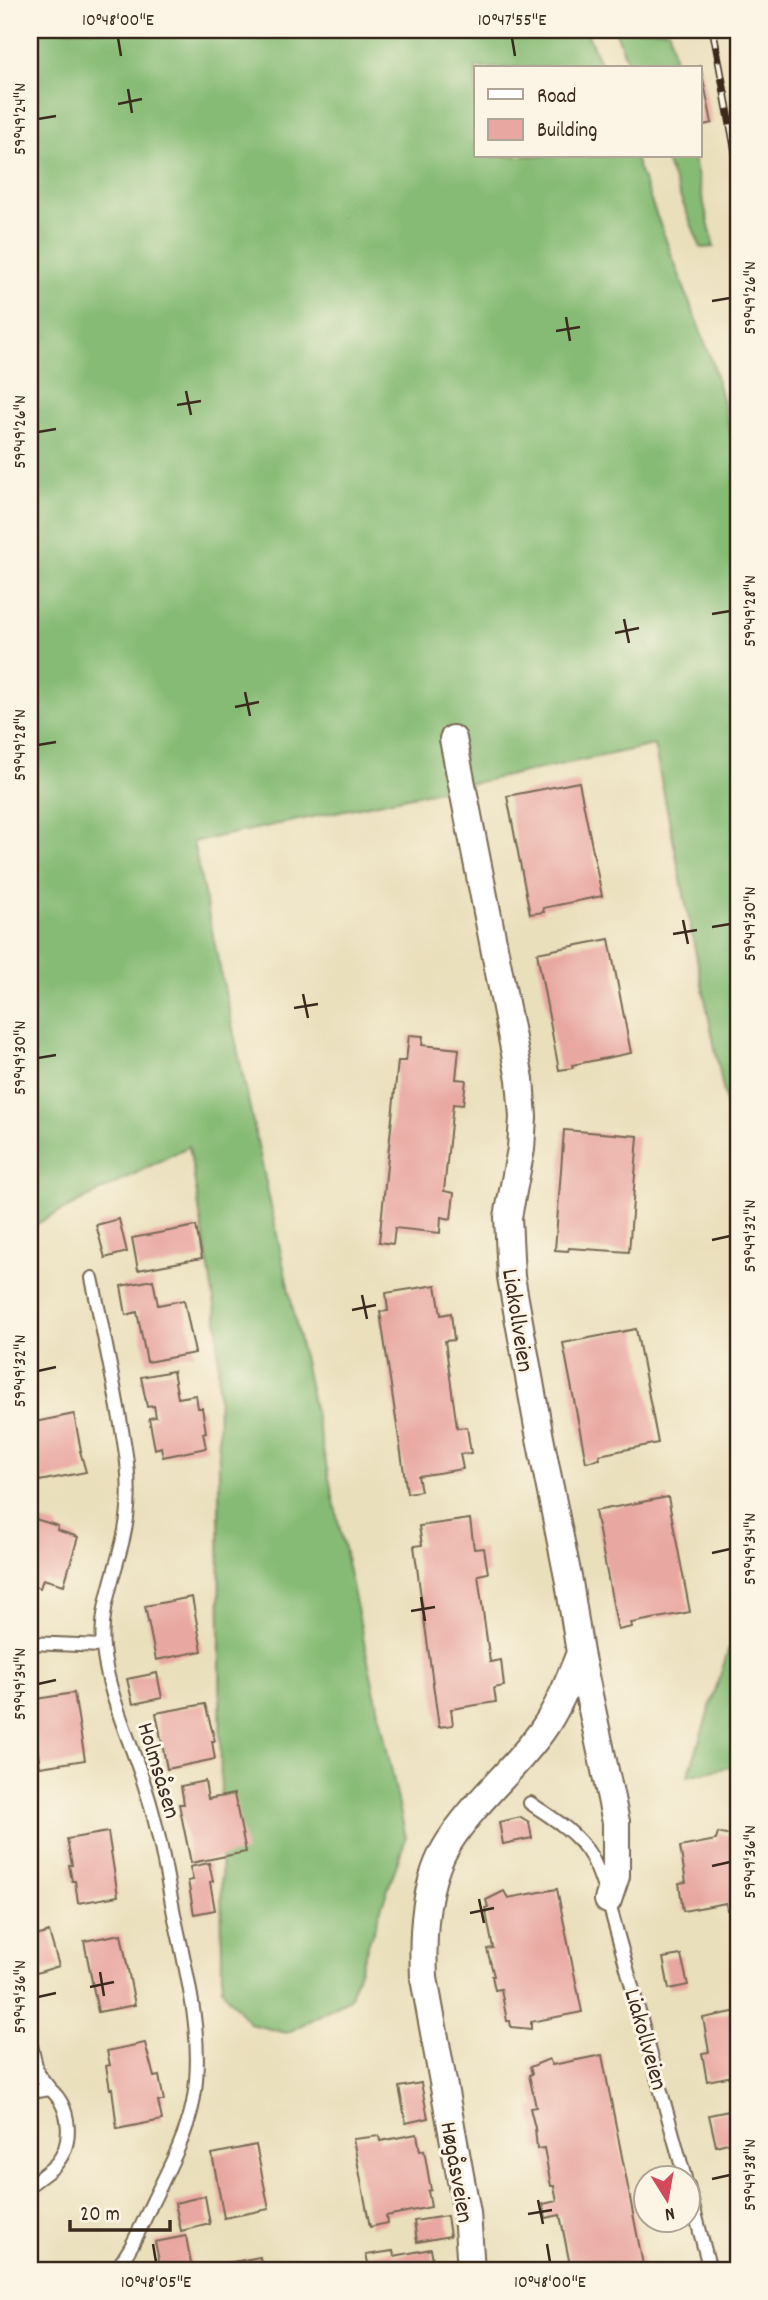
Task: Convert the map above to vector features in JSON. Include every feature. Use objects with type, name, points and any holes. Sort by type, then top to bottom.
[{"type":"street","name":"Liakollveien","points":[[453,738],[520,1079],[523,1117],[521,1150],[508,1217],[510,1277],[569,1582],[580,1653],[616,1822],[616,1876],[608,1900]]},
{"type":"street","name":"Høgåsveien","points":[[471,2270],[467,2213],[424,1978],[422,1948],[431,1887],[440,1857],[465,1819],[556,1710],[580,1653]]},
{"type":"lane","name":"Holmsåsen","points":[[92,1278],[122,1433],[130,1490],[122,1542],[106,1606],[103,1646],[110,1681],[138,1761],[159,1840],[186,1970],[197,2046],[196,2082],[188,2120],[165,2177],[122,2268]]},
{"type":"lane","points":[[30,1643],[103,1646]]},
{"type":"lane","name":"Liakollveien","points":[[530,1803],[563,1826],[579,1841],[591,1858],[608,1900],[681,2164]]},
{"type":"lane","points":[[30,2042],[38,2074],[59,2096],[65,2108],[68,2129],[65,2151],[55,2166],[30,2185]]},
{"type":"lane","points":[[30,2092],[50,2089]]},
{"type":"lane","points":[[701,2234],[710,2270]]},
{"type":"green space","points":[[30,30],[586,30],[601,66],[474,66],[474,158],[635,158],[713,364],[738,463],[738,1163],[654,745],[193,842],[406,1838],[349,1999],[287,2033],[250,2024],[222,1989],[218,1325],[189,1146],[30,1227]]},
{"type":"green space","points":[[615,30],[669,30],[676,66],[629,66]]},
{"type":"green space","points":[[665,158],[693,158],[714,247],[701,248]]},
{"type":"green space","points":[[738,1620],[738,1765],[688,1776]]},
{"type":"building","points":[[702,74],[712,123],[702,126]]},
{"type":"building","points":[[579,782],[602,896],[543,908],[544,912],[530,914],[507,796]]},
{"type":"building","points":[[609,939],[631,1053],[559,1070],[537,953]]},
{"type":"building","points":[[409,1035],[423,1036],[422,1045],[459,1049],[456,1079],[466,1080],[463,1105],[453,1104],[444,1191],[454,1193],[451,1219],[441,1217],[440,1233],[395,1228],[393,1244],[379,1242],[398,1061],[406,1061]]},
{"type":"building","points":[[564,1130],[638,1136],[629,1252],[569,1248],[568,1251],[555,1250]]},
{"type":"building","points":[[119,1219],[127,1252],[105,1258],[96,1225]]},
{"type":"building","points":[[196,1226],[202,1258],[138,1270],[132,1238]]},
{"type":"building","points":[[153,1280],[158,1305],[184,1300],[195,1353],[147,1362],[137,1312],[126,1315],[121,1286]]},
{"type":"building","points":[[436,1285],[441,1315],[451,1313],[454,1340],[445,1341],[457,1428],[467,1427],[471,1453],[460,1454],[463,1469],[418,1476],[421,1491],[407,1493],[380,1312],[388,1311],[386,1293]]},
{"type":"building","points":[[636,1329],[658,1443],[599,1455],[600,1459],[586,1462],[563,1343]]},
{"type":"building","points":[[173,1371],[178,1398],[196,1395],[198,1408],[202,1408],[206,1448],[163,1457],[161,1447],[155,1449],[149,1418],[156,1417],[154,1406],[147,1407],[141,1377]]},
{"type":"building","points":[[74,1414],[86,1472],[39,1481],[30,1423]]},
{"type":"building","points":[[668,1497],[690,1612],[631,1623],[632,1627],[618,1630],[595,1511]]},
{"type":"building","points":[[32,1518],[58,1526],[57,1530],[78,1537],[64,1585],[43,1579],[40,1588],[30,1585]]},
{"type":"building","points":[[470,1519],[474,1549],[484,1548],[488,1573],[478,1575],[490,1662],[501,1660],[504,1686],[494,1688],[496,1702],[451,1709],[453,1725],[439,1727],[414,1546],[422,1545],[419,1526]]},
{"type":"building","points":[[192,1597],[202,1651],[156,1660],[145,1606]]},
{"type":"building","points":[[157,1673],[162,1698],[133,1704],[127,1679]]},
{"type":"building","points":[[74,1693],[85,1760],[40,1767],[30,1700]]},
{"type":"building","points":[[205,1704],[215,1741],[212,1741],[215,1759],[167,1769],[156,1713]]},
{"type":"building","points":[[205,1781],[208,1799],[234,1794],[246,1852],[191,1863],[179,1804],[184,1804],[181,1786]]},
{"type":"building","points":[[521,1817],[529,1822],[532,1838],[503,1844],[499,1822]]},
{"type":"building","points":[[108,1832],[118,1896],[78,1903],[75,1881],[72,1881],[69,1865],[72,1865],[67,1839]]},
{"type":"building","points":[[718,1833],[738,1833],[738,1907],[727,1910],[726,1903],[683,1911],[679,1883],[686,1882],[680,1847],[716,1840]]},
{"type":"building","points":[[209,1863],[215,1910],[194,1914],[188,1881],[193,1880],[190,1867]]},
{"type":"building","points":[[557,1889],[582,2012],[531,2022],[531,2029],[511,2027],[510,2021],[507,2021],[501,1989],[495,1990],[492,1976],[487,1949],[493,1948],[485,1908],[488,1907],[486,1900],[504,1891],[508,1898]]},
{"type":"building","points":[[49,1932],[59,1966],[30,1975],[30,1938]]},
{"type":"building","points":[[121,1934],[135,2005],[98,2012],[84,1941]]},
{"type":"building","points":[[681,1955],[688,1985],[669,1989],[663,1958]]},
{"type":"building","points":[[738,2011],[738,2075],[707,2081],[702,2053],[709,2052],[703,2018]]},
{"type":"building","points":[[145,2043],[154,2077],[159,2076],[164,2101],[158,2101],[162,2120],[117,2129],[112,2088],[110,2089],[106,2066],[110,2065],[107,2051]]},
{"type":"building","points":[[602,2055],[632,2209],[632,2234],[637,2234],[644,2270],[571,2270],[560,2215],[546,2218],[543,2204],[557,2201],[554,2186],[551,2186],[544,2148],[537,2149],[530,2108],[536,2107],[529,2075],[532,2074],[530,2067],[549,2059],[552,2065]]},
{"type":"building","points":[[421,2083],[428,2118],[406,2123],[399,2087]]},
{"type":"building","points":[[729,2111],[735,2141],[716,2146],[709,2115]]},
{"type":"building","points":[[417,2134],[420,2151],[424,2150],[431,2207],[386,2216],[387,2223],[370,2227],[353,2139],[379,2136],[380,2141]]},
{"type":"building","points":[[256,2145],[269,2209],[224,2218],[212,2154]]},
{"type":"building","points":[[205,2196],[210,2224],[181,2231],[175,2203]]},
{"type":"building","points":[[447,2216],[450,2236],[417,2242],[414,2221]]},
{"type":"building","points":[[186,2236],[192,2269],[161,2270],[155,2242]]},
{"type":"building","points":[[431,2249],[434,2266],[438,2266],[438,2270],[370,2270],[366,2255],[393,2251],[394,2256]]},
{"type":"building","points":[[260,2257],[262,2270],[195,2270],[195,2269]]},
{"type":"railway","points":[[713,30],[738,166]]},
{"type":"railway","points":[[736,30],[738,43]]}]
